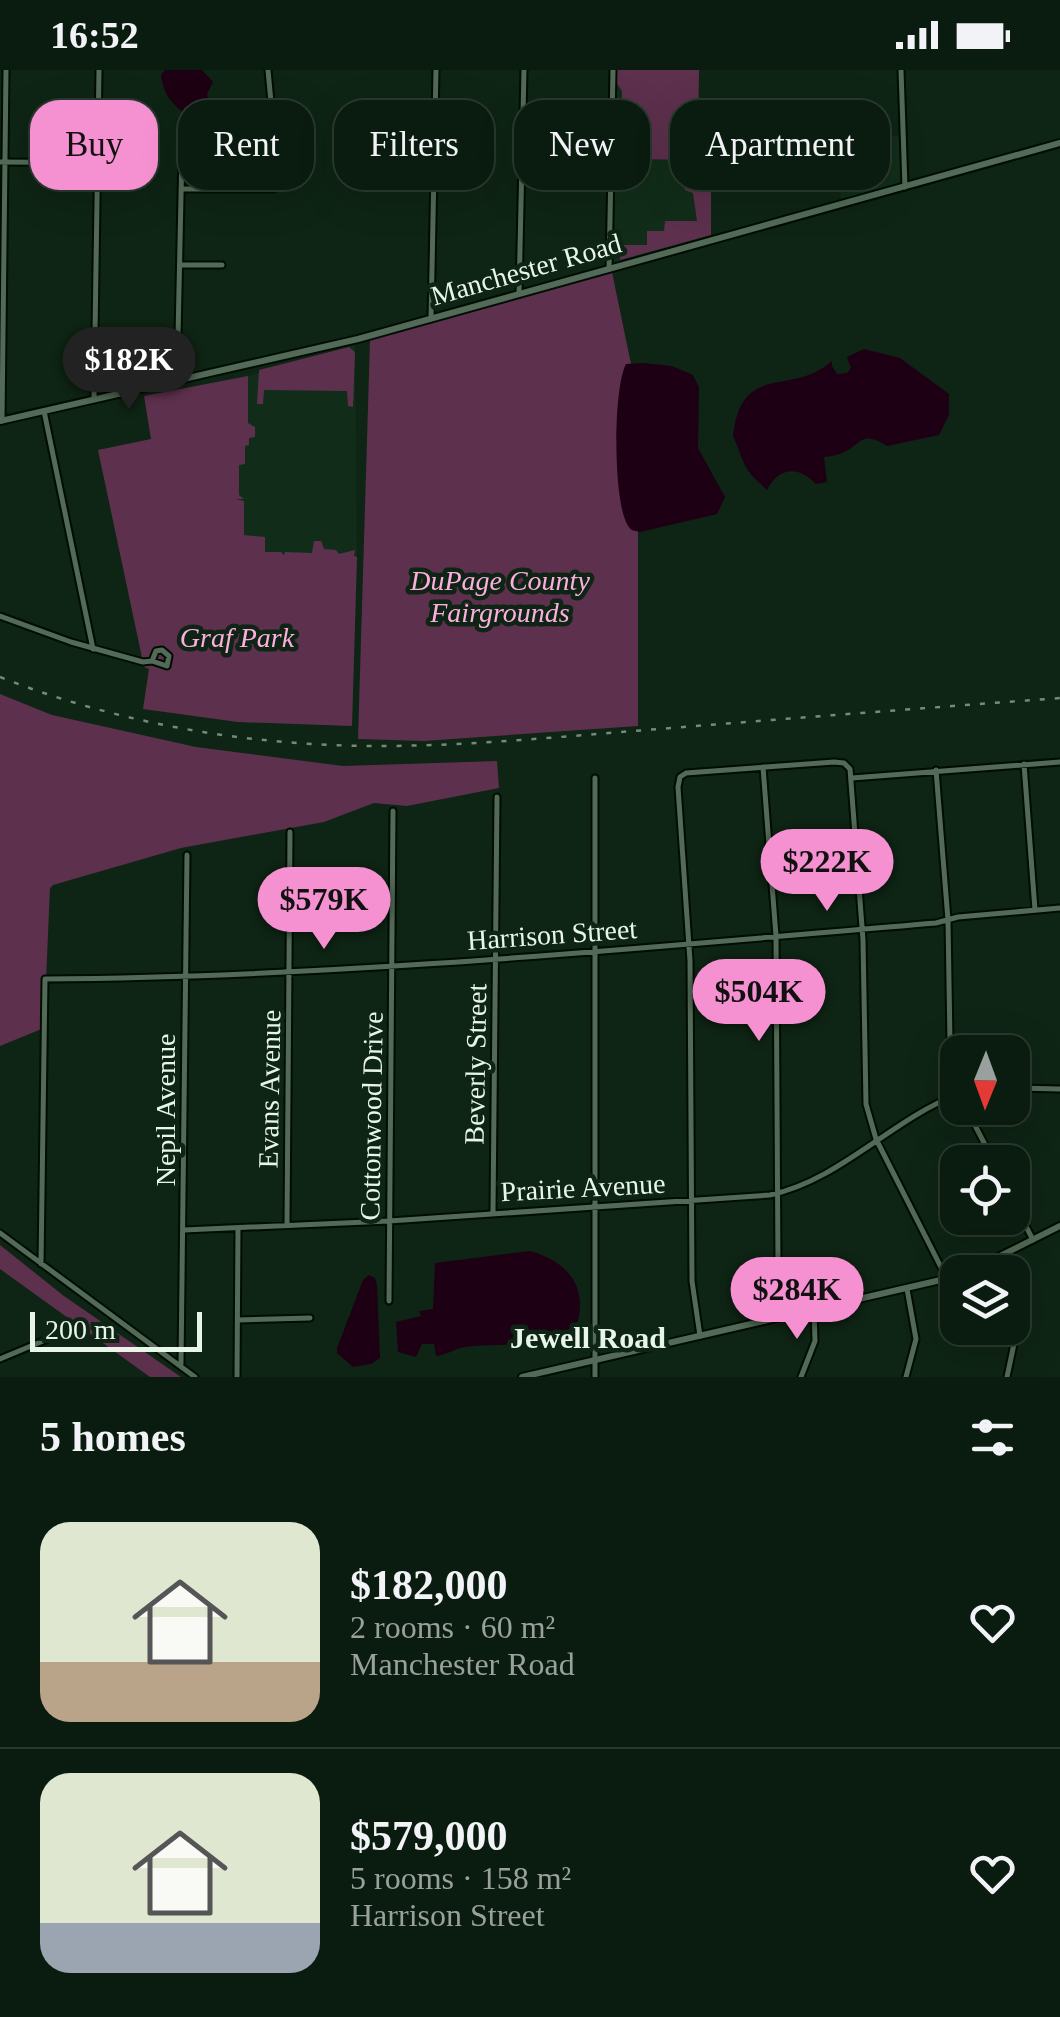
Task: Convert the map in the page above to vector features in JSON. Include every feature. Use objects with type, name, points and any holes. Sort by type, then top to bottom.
[{"type":"street","points":[[1,421],[6,70]]},
{"type":"street","points":[[98,70],[98,100]]},
{"type":"street","points":[[268,70],[271,100]]},
{"type":"street","points":[[431,319],[436,70]]},
{"type":"street","points":[[519,294],[524,70]]},
{"type":"street","points":[[609,269],[613,70]]},
{"type":"street","points":[[900,71],[905,187]]},
{"type":"street","name":"Manchester Road","points":[[1,421],[431,319],[1060,144]]},
{"type":"street","points":[[3,162],[30,162]]},
{"type":"street","points":[[94,401],[98,190]]},
{"type":"street","points":[[177,382],[181,190]]},
{"type":"street","points":[[181,264],[222,264]]},
{"type":"street","points":[[44,412],[93,649]]},
{"type":"street","points":[[0,616],[93,649],[152,662]]},
{"type":"street","points":[[700,1336],[692,1281],[689,944],[680,778],[691,772],[844,762],[852,778],[862,929],[864,1092],[876,1139],[940,1265]]},
{"type":"street","points":[[852,778],[1060,762]]},
{"type":"street","points":[[1024,764],[1035,910]]},
{"type":"street","points":[[763,767],[776,936],[778,1264],[785,1316]]},
{"type":"street","points":[[936,770],[948,920],[950,1035]]},
{"type":"street","points":[[595,778],[595,1377]]},
{"type":"street","name":"Beverly Street","points":[[493,1212],[496,797]]},
{"type":"street","name":"Cottonwood Drive","points":[[389,1301],[393,812]]},
{"type":"street","name":"Evans Avenue","points":[[287,1226],[290,832]]},
{"type":"street","name":"Nepil Avenue","points":[[180,1364],[187,855]]},
{"type":"street","name":"Harrison Street","points":[[41,1264],[45,979],[185,978],[496,959],[862,929],[1060,908]]},
{"type":"street","points":[[1030,1088],[1060,1089]]},
{"type":"street","name":"Prairie Avenue","points":[[184,1230],[390,1221],[778,1193],[824,1174],[940,1103]]},
{"type":"street","points":[[1005,1255],[1060,1226]]},
{"type":"street","points":[[238,1228],[238,1377]]},
{"type":"street","points":[[0,1233],[195,1377]]},
{"type":"street","points":[[1030,1234],[1033,1240]]},
{"type":"street","points":[[522,1377],[940,1281]]},
{"type":"street","points":[[906,1288],[916,1339],[906,1377]]},
{"type":"street","points":[[801,1377],[815,1341],[814,1310]]},
{"type":"street","points":[[238,1320],[310,1318]]},
{"type":"street","points":[[0,1359],[62,1334]]},
{"type":"street","points":[[1007,1377],[1014,1345]]},
{"type":"shaded area","points":[[165,70],[202,70],[213,82],[208,100],[178,100],[178,108],[168,97],[161,75]]},
{"type":"shaded area","points":[[616,70],[699,70],[699,100],[670,100],[670,190],[698,190],[697,243],[614,266],[615,190],[650,190],[650,100],[616,100]]},
{"type":"shaded area","points":[[901,136],[903,185],[890,188],[890,137]]},
{"type":"shaded area","points":[[840,190],[883,190],[840,201]]},
{"type":"shaded area","name":"Graf Park","points":[[355,345],[357,557],[352,726],[238,722],[143,709],[149,669],[144,667],[98,450],[151,439],[144,396],[248,376]]},
{"type":"shaded area","points":[[864,349],[900,358],[949,394],[949,415],[939,435],[887,446],[871,439],[862,440],[849,450],[824,457],[827,482],[816,484],[803,474],[790,471],[777,476],[767,490],[747,469],[733,436],[746,397],[770,384],[816,372],[832,361],[837,374],[847,373],[851,368],[847,357]]},
{"type":"shaded area","points":[[626,364],[672,366],[693,375],[699,387],[698,448],[725,497],[717,514],[640,532],[630,528],[622,511],[616,444]]},
{"type":"shaded area","points":[[530,1251],[563,1267],[576,1284],[578,1321],[567,1331],[540,1341],[465,1347],[436,1356],[434,1344],[422,1344],[416,1357],[398,1352],[396,1322],[433,1309],[435,1263]]},
{"type":"shaded area","points":[[369,1275],[377,1285],[380,1358],[353,1367],[337,1353],[337,1348],[363,1280]]},
{"type":"green space","points":[[617,70],[699,70],[699,100],[670,100],[670,160],[650,159],[650,100],[622,100]]},
{"type":"green space","points":[[685,190],[711,190],[711,235],[620,260],[620,239],[624,245],[647,245],[647,231],[664,231],[665,221],[697,221],[693,193]]},
{"type":"green space","name":"DuPage County Fairgrounds","points":[[612,272],[631,364],[638,524],[638,726],[424,741],[358,739],[370,340]]},
{"type":"green space","points":[[349,347],[355,352],[353,407],[348,406],[347,391],[264,390],[263,404],[257,404],[259,370]]},
{"type":"green space","name":"Graf Park","points":[[248,376],[248,423],[255,427],[255,437],[249,438],[249,445],[245,446],[245,464],[239,465],[239,495],[244,499],[235,499],[244,501],[244,535],[265,537],[265,552],[284,555],[312,553],[314,541],[321,541],[324,549],[339,554],[355,550],[352,726],[238,722],[143,709],[149,669],[144,667],[98,450],[151,439],[144,396]]},
{"type":"green space","points":[[0,694],[52,715],[196,747],[343,766],[497,761],[499,788],[407,806],[374,803],[324,822],[181,848],[53,885],[44,1028],[0,1046]]},
{"type":"green space","points":[[0,1245],[64,1296],[181,1377],[150,1377],[0,1269]]},
{"type":"railway","points":[[0,677],[91,708],[186,729],[283,742],[379,746],[519,740],[1060,698]]},
{"type":"district","name":"Jewell Road","points":[[588,1338]]}]
